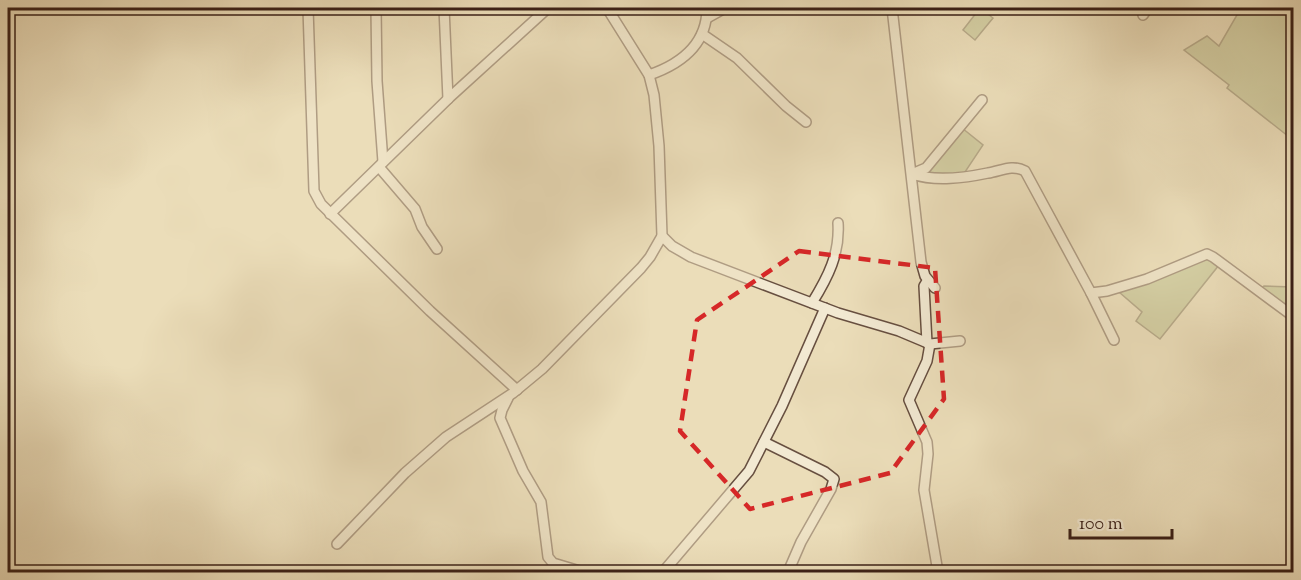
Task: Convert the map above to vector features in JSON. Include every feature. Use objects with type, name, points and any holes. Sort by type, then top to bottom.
[{"type":"street","points":[[308,8],[314,191],[330,214],[513,393]]},
{"type":"street","points":[[376,8],[381,165],[415,209],[422,227],[436,249]]},
{"type":"street","points":[[444,8],[448,99]]},
{"type":"street","points":[[330,214],[448,99],[548,8]]},
{"type":"street","points":[[337,544],[405,473],[433,448],[450,434],[513,393],[555,356],[641,268],[662,236],[657,110],[649,75],[607,8]]},
{"type":"street","points":[[649,75],[674,65],[685,57],[702,34],[707,13],[725,8]]},
{"type":"street","points":[[892,8],[923,272],[927,281],[935,288]]},
{"type":"street","points":[[702,34],[738,58],[786,106],[806,122]]},
{"type":"street","points":[[912,174],[926,168],[982,100]]},
{"type":"street","points":[[912,174],[941,178],[990,173],[1014,167],[1025,171],[1091,292],[1114,340]]},
{"type":"street","points":[[812,303],[834,262],[839,246],[838,223]]},
{"type":"street","points":[[662,236],[672,246],[691,257],[825,308],[899,331],[929,344],[960,341]]},
{"type":"street","points":[[1091,292],[1107,291],[1139,281],[1207,254],[1293,317]]},
{"type":"street","points":[[927,281],[924,286],[929,344],[927,361],[909,400],[927,442],[924,490],[938,573]]},
{"type":"street","points":[[663,573],[749,471],[825,308]]},
{"type":"street","points":[[513,393],[502,410],[500,418],[523,471],[542,502],[548,557],[553,563],[583,573]]},
{"type":"street","points":[[764,442],[831,475],[834,481],[801,542],[788,573]]},
{"type":"highlighted area","points":[[799,251],[935,268],[944,399],[890,473],[750,509],[680,431],[697,320]]},
{"type":"green space","points":[[980,8],[993,18],[975,40],[963,30]]},
{"type":"green space","points":[[1241,8],[1293,8],[1293,140],[1227,88],[1229,85],[1184,50],[1207,36],[1219,46]]},
{"type":"green space","points":[[962,128],[983,145],[963,175],[922,176]]},
{"type":"green space","points":[[1208,256],[1219,265],[1160,339],[1136,321],[1142,312],[1119,292],[1159,278]]},
{"type":"green space","points":[[1264,286],[1293,287],[1293,313],[1259,290]]},
{"type":"waterway","points":[[1290,135],[1294,138]]}]
